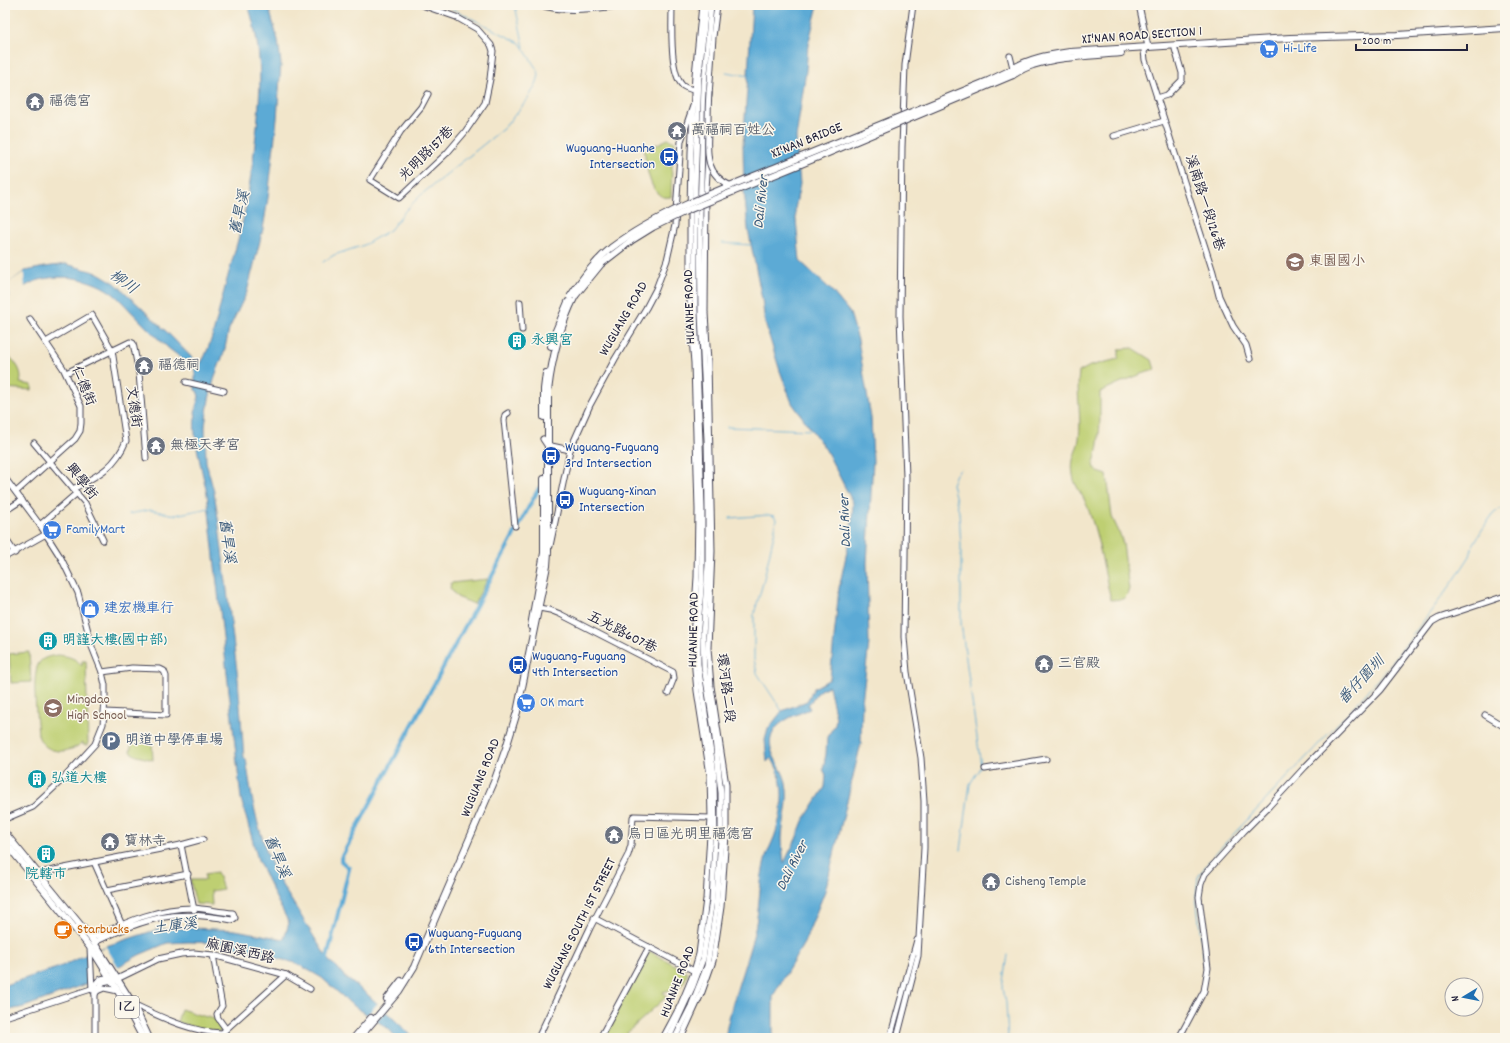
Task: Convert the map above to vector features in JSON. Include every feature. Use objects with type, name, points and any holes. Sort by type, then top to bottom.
[{"type":"main road","name":"XI'NAN ROAD SECTION 1","points":[[1012,71],[1056,60],[1146,49],[1279,39],[1397,35],[1505,28]]},
{"type":"main road","name":"XI'NAN BRIDGE","points":[[573,297],[586,274],[602,256],[627,237],[659,219],[730,186],[1012,71]]},
{"type":"main road","name":"XI'NAN BRIDGE","points":[[573,297],[601,264],[626,244],[653,227],[688,210],[828,154],[1012,71]]},
{"type":"main road","name":"WUGUANG ROAD","points":[[391,997],[407,979],[414,967],[494,782],[517,712],[539,608],[546,552],[545,442],[551,365],[562,325],[573,297]]},
{"type":"main road","name":"WUGUANG ROAD","points":[[391,997],[404,977],[417,952],[491,780],[503,747],[514,711],[546,552]]},
{"type":"main road","name":"1乙","points":[[5,833],[93,940],[93,950]]},
{"type":"main road","name":"1乙","points":[[5,842],[93,950],[133,1004],[149,1038]]},
{"type":"main road","name":"1乙","points":[[112,977],[143,1038]]},
{"type":"main road","points":[[357,1037],[391,997]]},
{"type":"street","name":"光明路157巷","points":[[422,5],[456,17],[477,29],[491,45],[493,51],[490,79],[485,103],[465,132],[448,153],[399,198],[370,180],[400,131],[421,107],[428,94]]},
{"type":"street","points":[[540,5],[570,9],[630,5]]},
{"type":"street","points":[[672,5],[673,53],[676,75],[683,86],[699,93],[709,92]]},
{"type":"street","points":[[698,214],[699,93],[702,5]]},
{"type":"street","points":[[696,101],[699,93],[706,5]]},
{"type":"street","points":[[698,214],[691,152],[696,101],[699,93],[711,5]]},
{"type":"street","points":[[717,5],[708,106],[707,150],[708,162],[716,176],[730,186]]},
{"type":"street","points":[[897,1038],[918,956],[924,860],[924,801],[921,758],[907,672],[904,637],[906,477],[900,316],[902,147],[905,66],[913,5]]},
{"type":"street","name":"溪南路一段126巷","points":[[1139,5],[1146,49],[1157,98],[1164,121],[1214,272],[1219,296],[1233,326],[1246,345],[1250,359]]},
{"type":"street","points":[[1157,98],[1166,96],[1182,80],[1182,72],[1173,48]]},
{"type":"street","points":[[1010,56],[1012,71]]},
{"type":"street","points":[[698,214],[710,111],[709,92]]},
{"type":"street","points":[[699,93],[708,106]]},
{"type":"street","name":"WUGUANG ROAD","points":[[546,552],[570,450],[590,405],[615,359],[646,308],[668,260],[675,225],[681,141],[696,101]]},
{"type":"street","points":[[1114,136],[1164,121]]},
{"type":"street","name":"環河路二段","points":[[681,1038],[689,1023],[701,973],[699,954],[706,899],[711,818],[710,775],[694,670],[693,638],[698,601],[699,577],[694,363],[690,313],[698,214]]},
{"type":"street","name":"環河路二段","points":[[663,1038],[680,1006],[701,973],[713,961],[720,908],[726,815],[726,785],[711,686],[708,648],[708,602],[712,513],[708,362],[698,214]]},
{"type":"street","points":[[520,302],[522,330]]},
{"type":"street","name":"文德街","points":[[46,342],[92,315],[112,350],[126,441],[122,450],[111,466],[98,476],[73,489]]},
{"type":"street","name":"仁德街","points":[[16,492],[76,439],[80,431],[81,423],[81,406],[66,373],[30,319]]},
{"type":"street","points":[[66,373],[112,350],[130,342],[133,343],[139,374],[146,458]]},
{"type":"street","points":[[186,382],[224,391]]},
{"type":"street","points":[[508,413],[505,415],[504,420],[515,526]]},
{"type":"street","points":[[545,442],[570,450]]},
{"type":"street","name":"興學街","points":[[34,443],[86,503],[103,540]]},
{"type":"street","points":[[5,478],[46,534],[61,558],[78,593],[92,647],[102,672],[105,685],[105,712],[103,724],[95,744],[61,781],[33,806],[5,819]]},
{"type":"street","points":[[40,525],[77,493]]},
{"type":"street","points":[[5,511],[22,500]]},
{"type":"street","points":[[5,557],[46,534]]},
{"type":"street","points":[[5,538],[15,552]]},
{"type":"street","points":[[699,577],[710,577]]},
{"type":"street","points":[[1179,1038],[1204,991],[1208,968],[1199,897],[1201,884],[1205,874],[1244,831],[1380,690],[1432,622],[1439,618],[1505,596]]},
{"type":"street","points":[[698,601],[708,602]]},
{"type":"street","name":"HUANHE ROAD","points":[[675,1038],[691,1006],[701,973],[712,900],[716,814],[714,774],[698,664],[698,601]]},
{"type":"street","name":"五光路607巷","points":[[539,608],[560,614],[673,672],[674,678],[668,693]]},
{"type":"street","points":[[102,672],[132,668],[160,669],[164,671],[166,676],[166,715],[105,712]]},
{"type":"street","points":[[1485,715],[1505,727]]},
{"type":"street","points":[[985,769],[1046,759]]},
{"type":"street","name":"WUGUANG SOUTH 1ST STREET","points":[[538,1038],[594,918],[630,852],[633,817],[711,818]]},
{"type":"street","points":[[39,873],[182,845],[203,839]]},
{"type":"street","points":[[182,845],[194,915]]},
{"type":"street","points":[[94,862],[123,926]]},
{"type":"street","points":[[107,890],[188,874]]},
{"type":"street","points":[[93,940],[123,926],[156,912],[194,908],[233,913],[235,918],[232,920],[194,915],[163,917],[123,926]]},
{"type":"street","points":[[594,918],[701,973]]},
{"type":"street","points":[[890,1038],[920,931]]},
{"type":"street","points":[[600,1038],[649,947]]},
{"type":"street","points":[[93,950],[95,1038]]},
{"type":"street","name":"麻園溪西路","points":[[94,991],[97,981],[101,978],[112,977],[158,959],[180,954],[213,955],[286,975],[310,989]]},
{"type":"street","points":[[213,955],[222,1006],[217,1014],[218,1018],[226,1029]]},
{"type":"street","name":"HUANHE ROAD","points":[[669,1038],[701,973]]},
{"type":"street","points":[[133,1004],[175,1023],[208,1033],[222,1033],[286,975]]},
{"type":"street","points":[[5,1016],[104,988],[118,991]]},
{"type":"green space","points":[[668,139],[675,142],[672,164],[671,197],[665,197],[661,196],[657,192],[650,181],[644,148]]},
{"type":"green space","points":[[1133,348],[1152,360],[1155,370],[1134,377],[1100,392],[1099,439],[1093,466],[1098,472],[1107,475],[1112,517],[1123,544],[1129,589],[1127,595],[1123,599],[1111,600],[1094,527],[1087,506],[1076,484],[1072,469],[1080,431],[1078,380],[1079,372],[1090,366],[1118,359],[1120,349]]},
{"type":"green space","points":[[5,353],[15,362],[21,374],[20,383],[32,385],[32,390],[5,388]]},
{"type":"green space","points":[[488,579],[474,604],[457,597],[450,588],[451,583]]},
{"type":"green space","points":[[29,652],[31,682],[11,683],[9,654]]},
{"type":"green space","points":[[58,655],[72,658],[82,666],[82,661],[86,661],[88,745],[83,745],[83,742],[64,751],[51,749],[41,742],[38,735],[36,708],[35,677],[39,663],[45,658]]},
{"type":"green space","points":[[133,738],[152,743],[153,760],[137,756],[130,752]]},
{"type":"green space","points":[[217,872],[223,889],[211,891],[212,905],[196,904],[190,880],[205,880],[205,874]]},
{"type":"green space","points":[[651,952],[688,972],[684,982],[677,988],[663,992],[666,997],[627,1033],[630,1038],[603,1038],[648,953]]},
{"type":"green space","points":[[181,1009],[215,1019],[222,1027],[221,1032],[211,1032],[177,1022]]},
{"type":"water","points":[[248,5],[268,5],[278,40],[281,64],[277,119],[263,229],[247,292],[229,329],[224,353],[215,376],[209,399],[205,426],[206,462],[214,492],[218,518],[238,679],[244,758],[246,759],[258,824],[267,853],[277,877],[329,961],[414,1038],[396,1038],[389,1029],[351,1004],[322,978],[296,963],[250,952],[221,943],[167,943],[139,955],[89,983],[24,1007],[5,1011],[5,985],[57,968],[106,946],[159,929],[192,928],[235,930],[284,939],[289,923],[258,860],[241,799],[207,494],[196,441],[195,413],[199,396],[195,390],[195,369],[166,346],[111,292],[91,282],[69,277],[46,278],[28,285],[5,300],[5,286],[25,271],[66,264],[98,273],[115,283],[168,333],[196,362],[201,363],[212,338],[240,231],[246,206],[252,168],[259,108],[260,74],[257,40]]},
{"type":"water","name":"Dali River","points":[[752,5],[818,5],[808,45],[806,71],[796,138],[800,184],[795,209],[800,261],[832,291],[850,313],[858,340],[871,418],[873,461],[867,563],[869,643],[862,702],[861,743],[825,891],[804,943],[773,996],[773,1038],[725,1038],[731,1010],[755,929],[767,853],[776,832],[781,810],[782,792],[779,773],[771,758],[767,762],[765,740],[768,729],[782,711],[807,701],[814,688],[830,679],[839,588],[851,533],[853,503],[826,450],[792,403],[765,323],[762,299],[748,229],[744,191],[743,145]],"holes":[[[829,686],[836,718],[835,725],[827,737],[823,769],[826,775],[825,787],[803,821],[784,863],[782,838],[787,804],[787,790],[784,776],[774,757],[770,745],[771,738],[774,731],[780,724],[810,709],[808,705],[820,690]]]},
{"type":"pier","points":[[24,272],[25,289],[10,298],[8,283]]},
{"type":"pier","points":[[106,947],[119,968],[88,983],[87,953]]},
{"type":"pier","points":[[379,1002],[387,1010],[375,1022],[366,1016]]},
{"type":"waterway","name":"舊旱溪","points":[[323,262],[334,255],[364,245],[390,230],[405,211],[422,194],[504,128],[528,99],[537,82],[539,75],[538,71],[520,43],[445,5]]},
{"type":"waterway","points":[[515,5],[524,47]]},
{"type":"waterway","points":[[726,72],[749,76]]},
{"type":"waterway","points":[[722,243],[751,245]]},
{"type":"waterway","points":[[727,427],[812,430]]},
{"type":"waterway","points":[[961,469],[956,474],[952,484],[959,512],[961,546],[961,623],[981,766],[970,784],[961,850]]},
{"type":"waterway","points":[[326,962],[349,868],[341,861],[341,858],[539,488]]},
{"type":"waterway","name":"番仔園圳","points":[[1214,855],[1363,697],[1394,660],[1453,582],[1470,556],[1473,545],[1493,514],[1505,505]]},
{"type":"waterway","points":[[129,514],[150,510],[175,515],[209,508]]},
{"type":"waterway","points":[[730,518],[769,515],[774,516],[776,519],[775,530],[763,583],[754,614],[754,659],[757,673],[782,711]]},
{"type":"waterway","name":"番仔園圳","points":[[1203,981],[1204,961],[1196,896],[1198,877],[1210,860]]},
{"type":"waterway","points":[[1008,955],[1003,988],[1006,1003],[1008,1038]]},
{"type":"place","name":"Hi-Life","points":[[1269,49]]},
{"type":"place","name":"福德宮","points":[[35,102]]},
{"type":"place","name":"萬福祠百姓公","points":[[677,131]]},
{"type":"place","name":"Wuguang-Huanhe Intersection","points":[[669,157]]},
{"type":"place","name":"東園國小","points":[[1295,262]]},
{"type":"place","name":"永興宮","points":[[517,341]]},
{"type":"place","name":"福德祠","points":[[144,366]]},
{"type":"place","name":"無極天孝宮","points":[[156,446]]},
{"type":"place","name":"Wuguang-Fuguang 3rd Intersection","points":[[551,456]]},
{"type":"place","name":"Wuguang-Xinan Intersection","points":[[565,500]]},
{"type":"place","name":"FamilyMart","points":[[52,530]]},
{"type":"place","name":"建宏機車行","points":[[90,609]]},
{"type":"place","name":"明謹大樓(國中部)","points":[[48,641]]},
{"type":"place","name":"三官殿","points":[[1044,664]]},
{"type":"place","name":"Wuguang-Fuguang 4th Intersection","points":[[518,665]]},
{"type":"place","name":"OK mart","points":[[526,703]]},
{"type":"place","name":"Mingdao High School","points":[[53,708]]},
{"type":"place","name":"明道中學停車場","points":[[111,741]]},
{"type":"place","name":"弘道大樓","points":[[37,779]]},
{"type":"place","name":"烏日區光明里福德宮","points":[[614,835]]},
{"type":"place","name":"寶林寺","points":[[110,842]]},
{"type":"place","name":"院轄市","points":[[46,854]]},
{"type":"place","name":"Cisheng Temple","points":[[991,882]]},
{"type":"place","name":"Starbucks","points":[[63,930]]},
{"type":"place","name":"Wuguang-Fuguang 6th Intersection","points":[[414,942]]},
{"type":"water label","name":"柳川","points":[[123,283]]},
{"type":"water label","name":"土庫溪","points":[[175,927]]}]
